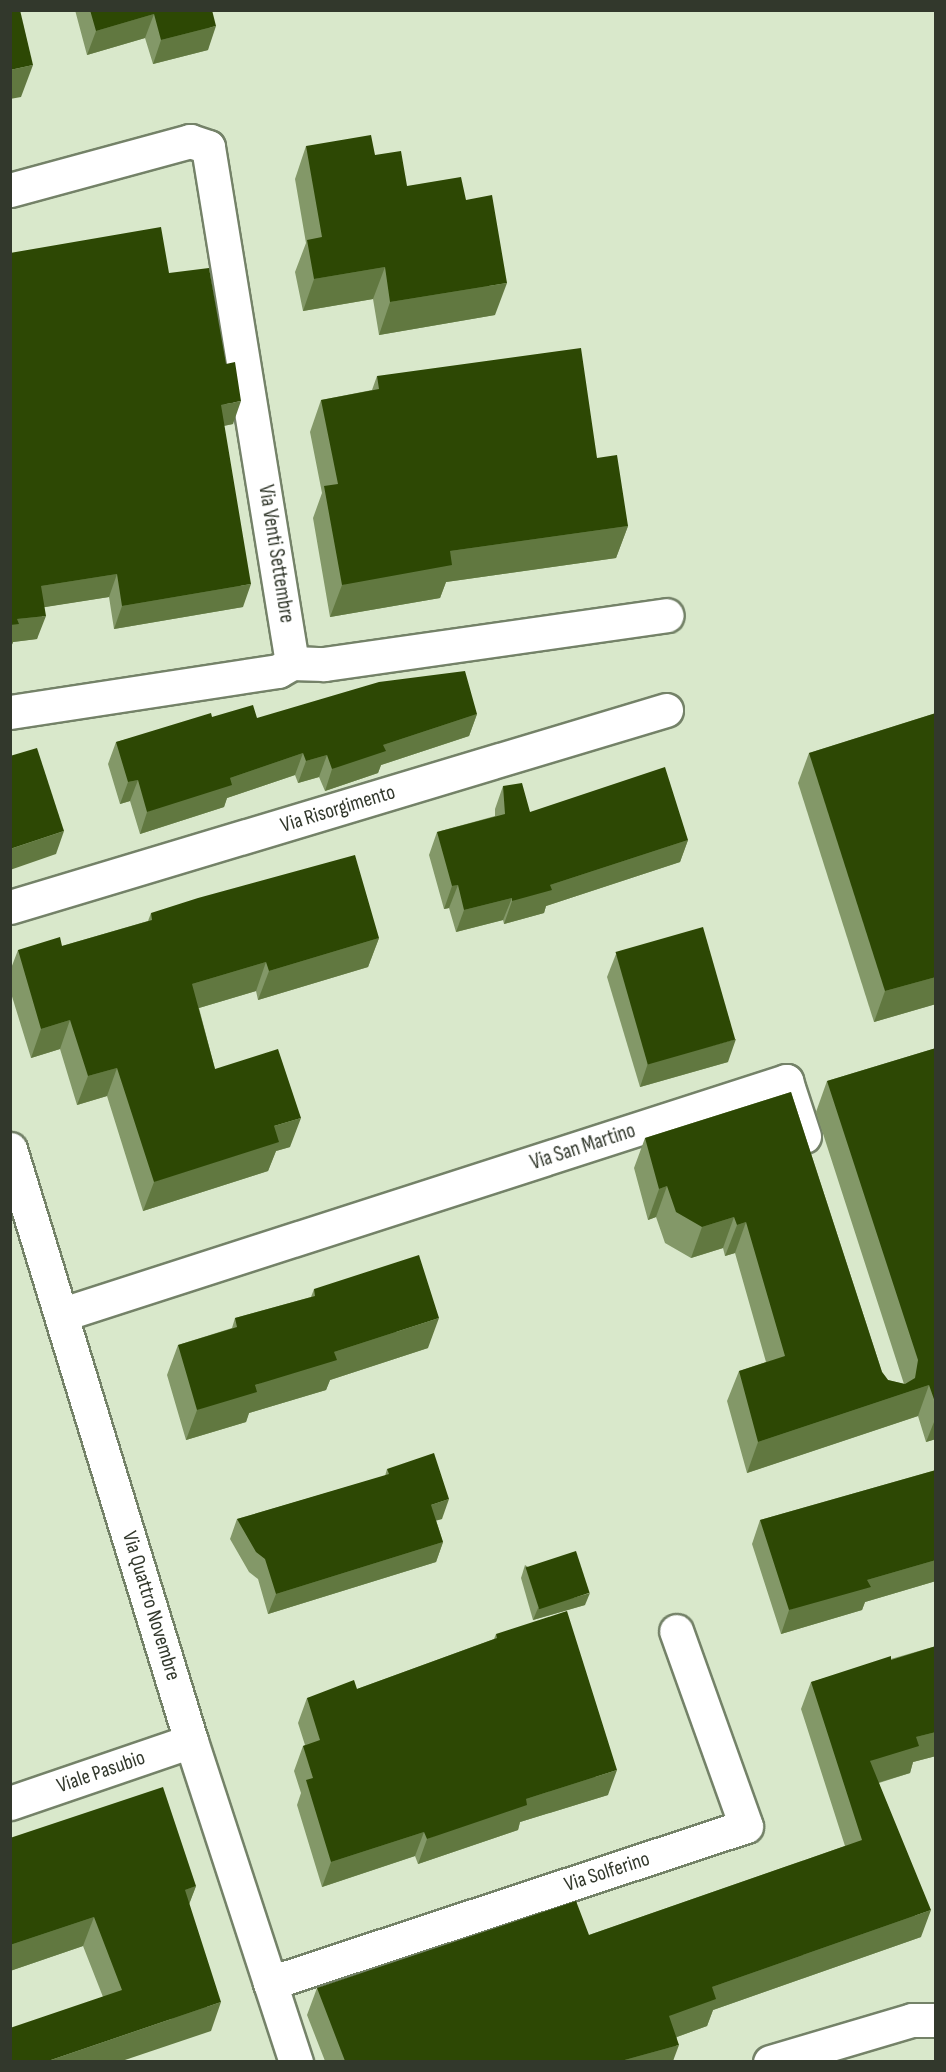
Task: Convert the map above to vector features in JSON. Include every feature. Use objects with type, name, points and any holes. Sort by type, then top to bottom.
[{"type":"street","name":"Via Venti Settembre","points":[[10,190],[190,141],[208,147],[213,162],[292,663]]},
{"type":"street","points":[[10,712],[278,672],[292,663],[324,664],[667,615]]},
{"type":"street","name":"Via Risorgimento","points":[[10,907],[666,710]]},
{"type":"street","name":"Via San Martino","points":[[63,1314],[786,1081],[812,1160]]},
{"type":"street","name":"Via Quattro Novembre","points":[[10,1149],[63,1314],[191,1741],[296,2061]]},
{"type":"street","name":"Via Solferino","points":[[270,1983],[746,1826],[676,1631]]},
{"type":"street","name":"Viale Pasubio","points":[[10,1803],[191,1741]]},
{"type":"street","points":[[770,2061],[912,2020],[936,2020]]},
{"type":"building","points":[[10,10],[20,10],[33,65],[10,70]]},
{"type":"building","points":[[90,10],[212,10],[216,26],[161,40],[154,14],[96,31]]},
{"type":"building","points":[[371,135],[375,155],[401,151],[407,186],[461,177],[466,200],[492,195],[507,283],[390,302],[385,267],[314,279],[307,240],[322,237],[306,146]]},
{"type":"building","points":[[161,227],[169,273],[209,268],[226,364],[235,362],[241,401],[221,405],[251,584],[122,606],[117,574],[41,586],[46,616],[17,619],[19,624],[10,625],[10,253]]},
{"type":"building","points":[[581,348],[597,458],[617,455],[628,526],[450,551],[452,565],[342,585],[324,486],[338,484],[321,400],[379,389],[377,376]]},
{"type":"building","points":[[465,671],[477,714],[383,745],[386,751],[332,769],[327,755],[306,761],[303,753],[230,778],[232,785],[147,812],[138,780],[128,782],[116,742],[211,713],[212,717],[253,705],[257,718],[379,682]]},
{"type":"building","points":[[936,713],[936,977],[885,991],[809,753]]},
{"type":"building","points":[[37,748],[64,831],[10,849],[10,756]]},
{"type":"building","points":[[665,767],[688,840],[550,885],[552,890],[512,901],[512,898],[464,910],[458,885],[452,886],[437,832],[505,814],[503,786],[522,783],[530,812]]},
{"type":"building","points":[[355,855],[379,938],[269,971],[266,962],[192,984],[215,1069],[278,1049],[301,1118],[274,1126],[279,1142],[154,1182],[117,1068],[88,1076],[70,1020],[41,1029],[18,950],[60,937],[62,946],[152,920],[151,913],[198,898]]},
{"type":"building","points":[[703,927],[735,1039],[648,1065],[616,952]]},
{"type":"building","points":[[936,1048],[936,1405],[929,1385],[758,1442],[739,1371],[785,1356],[746,1222],[737,1225],[734,1217],[702,1227],[676,1212],[667,1186],[659,1189],[645,1138],[791,1092],[882,1372],[888,1380],[905,1384],[915,1378],[918,1360],[827,1081]]},
{"type":"building","points":[[419,1255],[439,1318],[334,1352],[337,1360],[255,1385],[257,1392],[197,1410],[178,1345],[237,1327],[235,1318],[315,1296],[314,1289]]},
{"type":"building","points":[[434,1453],[449,1499],[431,1505],[443,1542],[276,1594],[265,1559],[256,1552],[237,1519],[389,1474],[387,1469]]},
{"type":"building","points":[[936,1470],[936,1560],[867,1580],[871,1587],[789,1610],[760,1520]]},
{"type":"building","points":[[576,1551],[590,1593],[539,1609],[526,1567]]},
{"type":"building","points":[[567,1611],[617,1770],[526,1799],[527,1805],[427,1839],[424,1832],[331,1862],[306,1780],[313,1778],[303,1746],[320,1740],[307,1698],[354,1680],[357,1689],[497,1638],[496,1634]]},
{"type":"building","points":[[936,1646],[936,1732],[916,1737],[919,1746],[870,1761],[931,1910],[712,1987],[716,1999],[669,2016],[679,2045],[621,2061],[345,2061],[317,1988],[576,1901],[589,1935],[862,1840],[811,1682],[891,1656],[891,1660]]},
{"type":"building","points":[[163,1787],[196,1886],[185,1890],[221,2002],[48,2061],[10,2061],[10,2028],[122,1990],[94,1917],[10,1945],[10,1838]]}]
